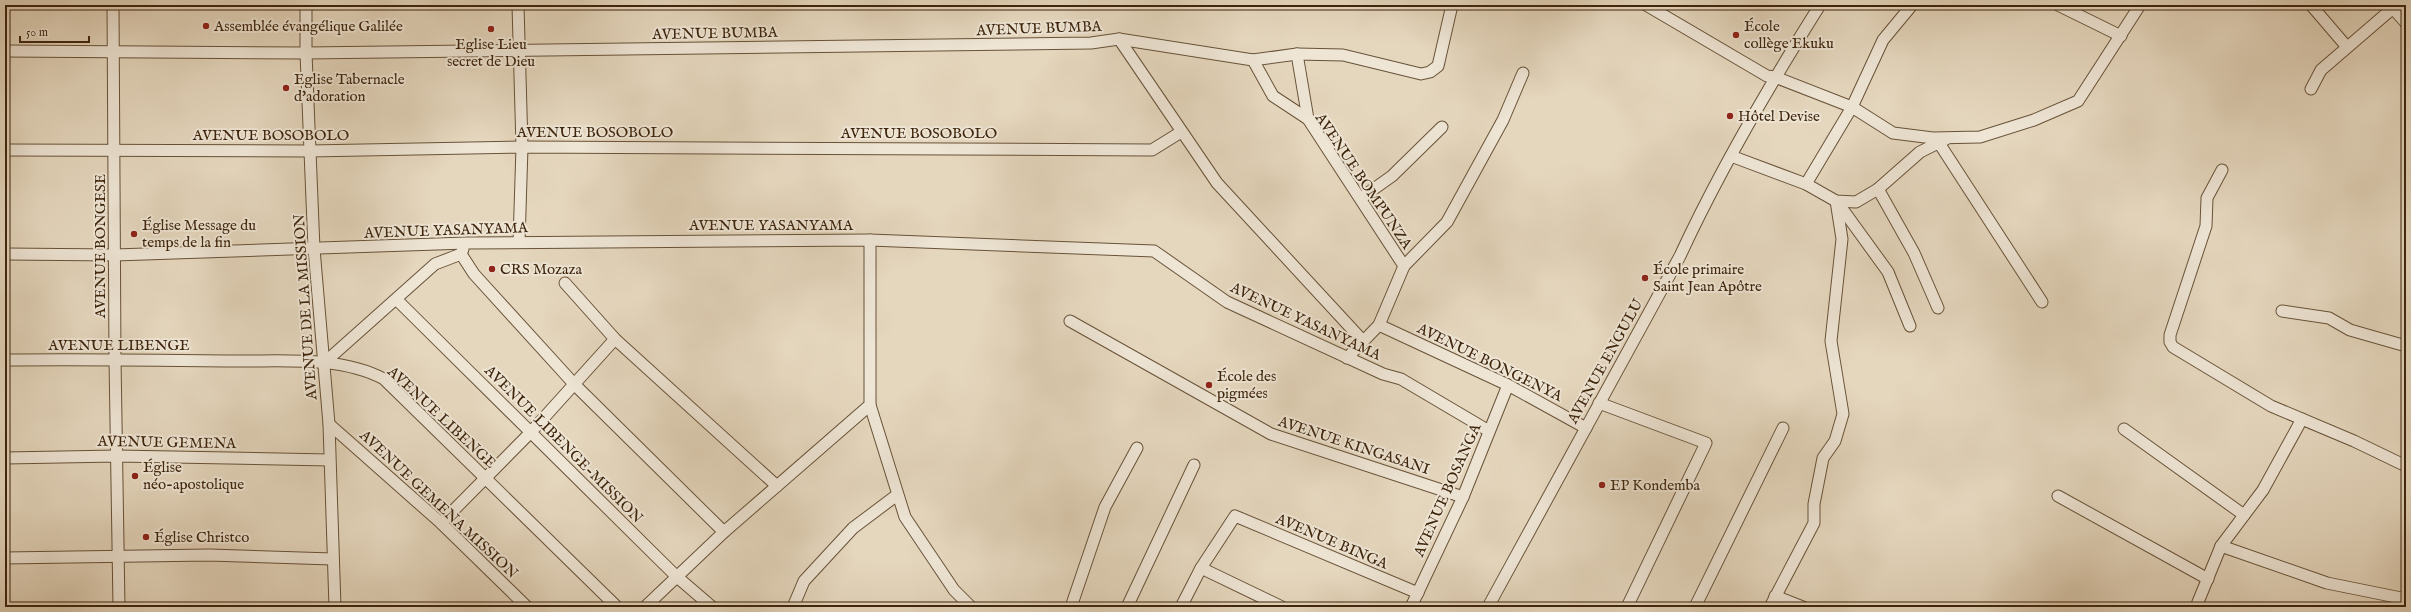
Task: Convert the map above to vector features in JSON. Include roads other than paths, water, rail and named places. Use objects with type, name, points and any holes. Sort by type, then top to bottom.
[{"type":"street","name":"AVENUE BONGESE","points":[[112,5],[115,150],[114,359],[119,607]]},
{"type":"street","name":"AVENUE DE LA MISSION","points":[[306,5],[306,53],[314,249],[329,424],[332,559],[335,607]]},
{"type":"street","points":[[518,5],[518,50],[522,147],[519,242]]},
{"type":"street","name":"AVENUE BUMBA","points":[[5,51],[112,53],[306,53],[1091,43],[1119,39],[1253,60],[1296,54],[1343,55],[1421,74],[1430,72],[1438,66],[1452,5]]},
{"type":"street","points":[[1646,5],[1767,76],[1775,76],[1852,107],[1893,134],[1943,140],[1980,137],[2034,120],[2078,102],[2140,5]]},
{"type":"street","name":"AVENUE ENGULU","points":[[1488,607],[1680,256],[1702,208],[1775,76],[1820,5]]},
{"type":"street","points":[[1806,184],[1852,107],[1884,40],[1912,5]]},
{"type":"street","points":[[2058,5],[2121,36]]},
{"type":"street","points":[[2311,5],[2347,47]]},
{"type":"street","points":[[2312,89],[2320,70],[2391,7],[2406,22]]},
{"type":"street","points":[[1119,39],[1217,183],[1363,341]]},
{"type":"street","points":[[1296,54],[1308,120]]},
{"type":"street","name":"AVENUE BOMPUNZA","points":[[1253,60],[1273,96],[1308,120],[1404,266]]},
{"type":"street","points":[[1346,358],[1379,325],[1404,266],[1447,222],[1504,120],[1522,73]]},
{"type":"street","points":[[1360,198],[1392,176],[1442,127]]},
{"type":"street","name":"AVENUE BOSOBOLO","points":[[5,150],[310,150],[522,147],[1152,150],[1181,132]]},
{"type":"street","points":[[1836,201],[1856,202],[1878,189],[1920,152],[1943,140]]},
{"type":"street","points":[[1943,140],[2042,302]]},
{"type":"street","points":[[1732,156],[1806,184],[1836,201],[1888,272],[1910,326]]},
{"type":"street","points":[[2222,170],[2207,198],[2206,226],[2170,342],[2173,347],[2271,406],[2406,466]]},
{"type":"street","points":[[1878,189],[1914,253],[1938,308]]},
{"type":"street","points":[[1770,607],[1814,523],[1814,504],[1824,458],[1835,441],[1843,414],[1831,340],[1842,239],[1836,201]]},
{"type":"street","points":[[870,240],[870,405],[905,517],[954,590],[971,607]]},
{"type":"street","name":"AVENUE YASANYAMA","points":[[5,254],[115,255],[519,242],[870,240],[1154,251],[1227,302],[1346,358],[1383,374],[1402,379],[1490,431]]},
{"type":"street","points":[[324,363],[397,300],[435,264],[461,254],[466,243]]},
{"type":"street","points":[[461,254],[474,274],[574,385],[724,532]]},
{"type":"street","points":[[565,283],[615,339],[777,486]]},
{"type":"street","name":"AVENUE LIBENGE-MISSION","points":[[397,300],[676,576],[712,607]]},
{"type":"street","points":[[2282,311],[2329,318],[2350,330],[2406,346]]},
{"type":"street","name":"AVENUE KINGASANI","points":[[1070,321],[1271,434],[1463,497]]},
{"type":"street","name":"AVENUE BONGENYA","points":[[1379,325],[1508,385],[1586,428]]},
{"type":"street","points":[[441,523],[531,432],[615,339]]},
{"type":"street","name":"AVENUE LIBENGE","points":[[5,360],[114,359],[324,363],[366,370],[384,379],[617,607]]},
{"type":"street","name":"AVENUE BOSANGA","points":[[1411,607],[1463,497],[1508,385]]},
{"type":"street","points":[[1599,403],[1706,443],[1627,607]]},
{"type":"street","points":[[645,607],[724,532],[870,405]]},
{"type":"street","points":[[2196,607],[2221,546],[2263,490],[2302,419]]},
{"type":"street","name":"AVENUE GEMENA MISSION","points":[[329,424],[441,523],[527,607]]},
{"type":"street","points":[[1695,607],[1783,428]]},
{"type":"street","points":[[2124,429],[2244,515]]},
{"type":"street","points":[[1071,607],[1105,507],[1137,448]]},
{"type":"street","name":"AVENUE GEMENA","points":[[5,458],[117,456],[329,460]]},
{"type":"street","points":[[1127,607],[1194,465]]},
{"type":"street","points":[[793,607],[804,581],[853,528],[897,495]]},
{"type":"street","points":[[2058,496],[2208,579]]},
{"type":"street","name":"AVENUE BINGA","points":[[1201,568],[1235,516],[1418,593]]},
{"type":"street","points":[[2221,546],[2327,583],[2406,599]]},
{"type":"street","points":[[5,558],[209,555],[332,559]]},
{"type":"street","points":[[1181,607],[1201,568],[1282,607]]},
{"type":"street","points":[[1776,596],[1803,607]]},
{"type":"place","name":"Assemblée évangélique Galilée","points":[[206,26]]},
{"type":"place","name":"Eglise Lieu secret de Dieu","points":[[491,29]]},
{"type":"place","name":"École collège Ekuku","points":[[1736,35]]},
{"type":"place","name":"Eglise Tabernacle d'adoration","points":[[286,88]]},
{"type":"place","name":"Hôtel Devise","points":[[1730,116]]},
{"type":"place","name":"Église Message du temps de la fin","points":[[134,234]]},
{"type":"place","name":"CRS Mozaza","points":[[492,269]]},
{"type":"place","name":"École primaire Saint Jean Apôtre","points":[[1645,278]]},
{"type":"place","name":"École des pigmées","points":[[1209,385]]},
{"type":"place","name":"Église néo-apostolique","points":[[135,476]]},
{"type":"place","name":"EP Kondemba","points":[[1602,485]]},
{"type":"place","name":"Église Christco","points":[[146,537]]}]
